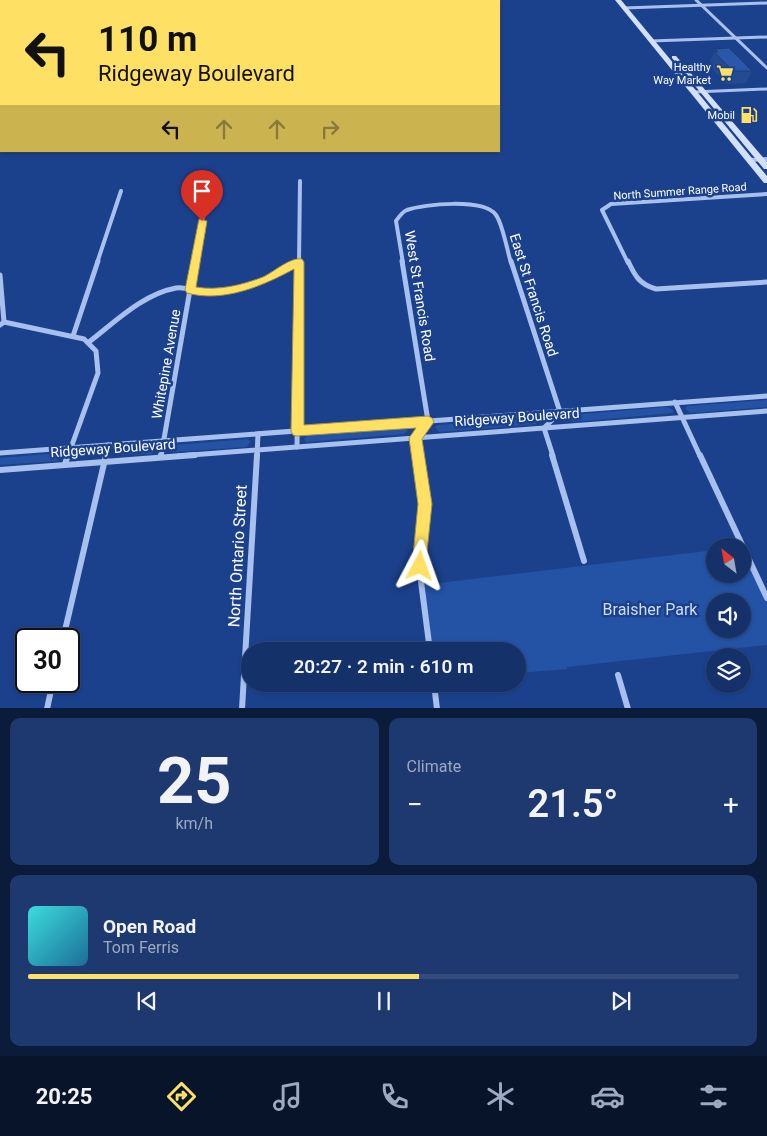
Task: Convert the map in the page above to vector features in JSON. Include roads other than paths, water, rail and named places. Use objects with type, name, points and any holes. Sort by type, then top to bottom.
[{"type":"main road","points":[[618,0],[628,7],[660,40],[703,92],[764,159],[767,167]]},
{"type":"main road","points":[[626,0],[628,7],[651,41],[767,181]]},
{"type":"street","points":[[696,0],[767,68]]},
{"type":"street","points":[[628,7],[767,3]]},
{"type":"street","points":[[651,41],[767,37]]},
{"type":"street","points":[[694,92],[767,89]]},
{"type":"street","points":[[750,160],[764,159]]},
{"type":"street","points":[[297,447],[300,181]]},
{"type":"street","name":"Whitepine Avenue","points":[[161,457],[208,186]]},
{"type":"street","points":[[73,336],[121,191]]},
{"type":"street","name":"North Summer Range Road","points":[[767,194],[609,204],[603,207],[602,212],[637,280],[651,288],[767,282]]},
{"type":"street","name":"East St Francis Road","points":[[468,204],[485,206],[496,215],[560,412]]},
{"type":"street","name":"West St Francis Road","points":[[428,422],[396,221],[404,211],[415,207],[468,204]]},
{"type":"street","points":[[89,342],[155,296],[178,287],[207,293],[235,289],[267,279],[299,262]]},
{"type":"street","points":[[0,275],[2,324],[73,336],[89,342],[98,356],[98,373],[65,464]]},
{"type":"street","name":"Ridgeway Boulevard","points":[[0,453],[767,396]]},
{"type":"street","points":[[675,402],[767,598]]},
{"type":"street","name":"Ridgeway Boulevard","points":[[0,470],[767,411]]},
{"type":"street","points":[[560,412],[544,428],[584,561]]},
{"type":"street","points":[[428,422],[415,438],[425,504],[420,566],[429,642]]},
{"type":"street","name":"North Ontario Street","points":[[242,708],[258,434]]},
{"type":"street","points":[[66,628],[108,445]]},
{"type":"street","points":[[618,675],[628,708]]},
{"type":"street","points":[[435,692],[437,708]]},
{"type":"street","points":[[47,708],[51,693]]},
{"type":"place","name":"Healthy Way Market","points":[[725,73]]},
{"type":"place","name":"Mobil","points":[[749,115]]},
{"type":"park label","name":"Braisher Park","points":[[650,609]]}]
